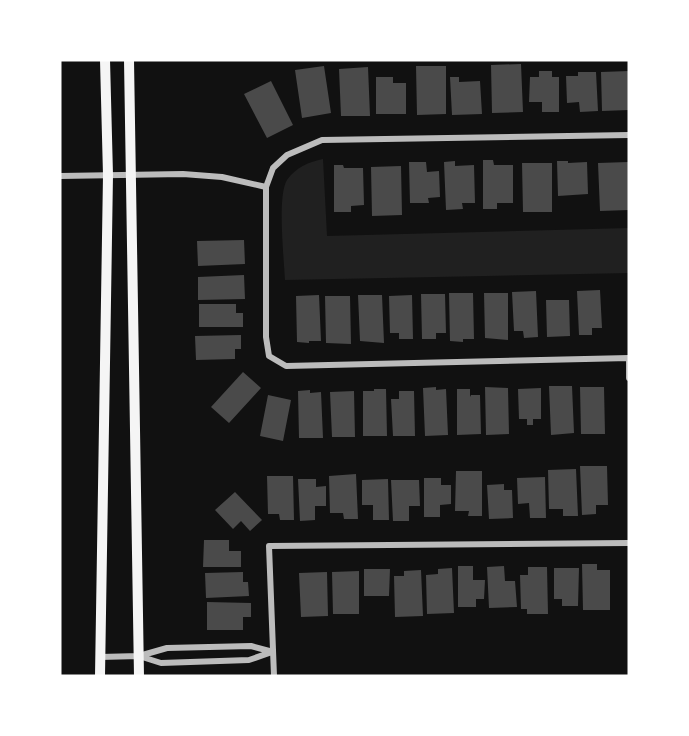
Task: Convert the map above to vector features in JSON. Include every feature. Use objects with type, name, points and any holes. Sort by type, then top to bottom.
[{"type":"main road","points":[[100,676],[108,175],[105,60]]},
{"type":"main road","points":[[129,60],[139,676]]},
{"type":"street","points":[[629,135],[322,140],[287,154],[273,168],[266,187],[266,337],[269,356],[286,366],[629,358],[629,378]]},
{"type":"street","points":[[60,176],[131,174],[222,177],[266,187]]},
{"type":"street","points":[[274,676],[269,546],[629,543]]},
{"type":"street","points":[[100,657],[139,656],[160,649],[239,646],[251,646],[273,652]]},
{"type":"street","points":[[139,656],[161,663],[249,660],[273,652]]},
{"type":"shaded area","points":[[323,159],[327,236],[629,228],[629,273],[285,280],[282,213],[284,188],[287,180],[299,168]]},
{"type":"building","points":[[521,64],[523,112],[492,113],[491,65]]},
{"type":"building","points":[[324,66],[331,113],[302,118],[295,70]]},
{"type":"building","points":[[416,66],[446,66],[446,114],[417,115]]},
{"type":"building","points":[[368,67],[370,116],[341,116],[339,69]]},
{"type":"building","points":[[539,71],[552,71],[552,77],[559,77],[559,112],[542,112],[542,102],[529,102],[530,77],[539,77]]},
{"type":"building","points":[[629,71],[629,110],[602,111],[601,72]]},
{"type":"building","points":[[578,72],[596,72],[598,111],[580,112],[579,102],[567,103],[566,76],[578,76]]},
{"type":"building","points":[[376,77],[393,77],[393,83],[406,83],[406,114],[376,114]]},
{"type":"building","points":[[450,77],[459,77],[459,82],[480,81],[482,114],[452,115]]},
{"type":"building","points":[[271,81],[293,125],[267,138],[244,94]]},
{"type":"building","points":[[483,160],[493,160],[494,165],[513,165],[513,203],[497,203],[497,209],[483,209]]},
{"type":"building","points":[[455,161],[455,166],[474,165],[475,203],[462,203],[463,209],[446,210],[444,162]]},
{"type":"building","points":[[557,161],[587,162],[588,194],[558,196]]},
{"type":"building","points":[[409,162],[426,162],[427,172],[439,171],[440,197],[428,198],[429,203],[410,203]]},
{"type":"building","points":[[628,162],[629,210],[600,211],[598,163]]},
{"type":"building","points":[[522,163],[552,163],[552,212],[523,212]]},
{"type":"building","points":[[334,165],[343,165],[344,168],[363,168],[364,205],[351,206],[351,212],[334,212]]},
{"type":"building","points":[[401,166],[402,215],[372,216],[371,167]]},
{"type":"building","points":[[244,240],[245,264],[198,266],[197,241]]},
{"type":"building","points":[[244,275],[245,299],[198,300],[198,277]]},
{"type":"building","points":[[600,290],[602,328],[592,328],[592,335],[579,335],[577,291]]},
{"type":"building","points":[[536,291],[538,337],[524,338],[523,331],[514,331],[512,292]]},
{"type":"building","points":[[449,293],[473,293],[474,339],[463,339],[463,342],[450,341]]},
{"type":"building","points":[[484,293],[508,293],[508,340],[485,338]]},
{"type":"building","points":[[421,294],[445,294],[446,333],[436,333],[436,339],[422,339]]},
{"type":"building","points":[[319,295],[321,341],[297,342],[296,296]]},
{"type":"building","points":[[358,295],[382,295],[384,343],[360,341]]},
{"type":"building","points":[[412,295],[413,339],[399,339],[399,333],[390,333],[389,296]]},
{"type":"building","points":[[325,296],[350,296],[351,344],[326,343]]},
{"type":"building","points":[[546,300],[569,300],[570,336],[547,337]]},
{"type":"building","points":[[199,304],[236,304],[236,313],[243,313],[243,327],[199,327]]},
{"type":"building","points":[[241,335],[241,349],[235,349],[235,359],[196,360],[195,336]]},
{"type":"building","points":[[243,372],[261,388],[229,423],[211,407]]},
{"type":"building","points":[[549,386],[572,386],[574,433],[551,435]]},
{"type":"building","points":[[436,387],[436,390],[446,389],[448,435],[425,436],[423,388]]},
{"type":"building","points":[[485,387],[508,388],[509,434],[486,435]]},
{"type":"building","points":[[580,387],[604,387],[605,434],[581,434]]},
{"type":"building","points":[[541,388],[541,419],[533,419],[533,425],[527,425],[527,419],[519,419],[518,389]]},
{"type":"building","points":[[374,389],[386,389],[387,436],[363,436],[363,391],[374,391]]},
{"type":"building","points":[[457,389],[470,389],[470,397],[480,395],[481,434],[457,435]]},
{"type":"building","points":[[310,390],[310,393],[321,392],[323,438],[299,438],[298,391]]},
{"type":"building","points":[[354,391],[355,437],[332,437],[330,392]]},
{"type":"building","points":[[399,391],[414,391],[415,436],[393,436],[391,399],[399,399]]},
{"type":"building","points":[[268,395],[291,400],[283,441],[260,436]]},
{"type":"building","points":[[580,466],[607,466],[608,505],[596,505],[596,514],[582,515]]},
{"type":"building","points":[[576,469],[578,516],[563,516],[563,509],[549,509],[548,470]]},
{"type":"building","points":[[456,471],[482,471],[482,516],[468,516],[469,511],[455,511]]},
{"type":"building","points":[[356,474],[358,519],[344,519],[343,513],[330,513],[329,476]]},
{"type":"building","points":[[267,476],[293,476],[294,520],[280,520],[279,514],[268,514]]},
{"type":"building","points":[[545,477],[546,518],[530,518],[529,503],[518,504],[517,478]]},
{"type":"building","points":[[424,478],[441,478],[441,485],[451,485],[451,504],[440,505],[440,517],[424,517]]},
{"type":"building","points":[[298,479],[316,479],[316,487],[326,486],[326,506],[315,506],[315,520],[300,521]]},
{"type":"building","points":[[388,479],[389,520],[373,520],[373,505],[362,505],[362,480]]},
{"type":"building","points":[[391,480],[419,480],[420,506],[409,506],[409,521],[393,521]]},
{"type":"building","points":[[504,484],[504,490],[512,490],[513,518],[489,519],[487,485]]},
{"type":"building","points":[[235,492],[262,520],[250,531],[241,521],[233,529],[215,510]]},
{"type":"building","points":[[204,540],[229,540],[229,551],[241,551],[241,567],[203,567]]},
{"type":"building","points":[[582,564],[597,564],[597,570],[610,570],[610,610],[583,610]]},
{"type":"building","points":[[458,566],[473,566],[473,580],[485,580],[484,599],[476,599],[476,607],[458,607]]},
{"type":"building","points":[[504,566],[505,581],[515,581],[517,607],[489,608],[487,567]]},
{"type":"building","points":[[528,567],[547,567],[548,614],[527,614],[527,609],[521,609],[520,575],[528,575]]},
{"type":"building","points":[[452,568],[454,613],[427,614],[426,575],[438,574],[438,569]]},
{"type":"building","points":[[554,568],[579,568],[578,606],[562,606],[562,599],[554,599]]},
{"type":"building","points":[[364,569],[390,569],[389,596],[364,596]]},
{"type":"building","points":[[421,570],[423,616],[395,617],[394,576],[404,576],[404,571]]},
{"type":"building","points":[[359,571],[359,614],[333,614],[332,572]]},
{"type":"building","points":[[243,572],[243,582],[248,582],[249,596],[206,598],[205,573]]},
{"type":"building","points":[[327,572],[328,616],[301,617],[299,573]]},
{"type":"building","points":[[207,602],[251,603],[251,617],[243,617],[243,630],[207,630]]}]
